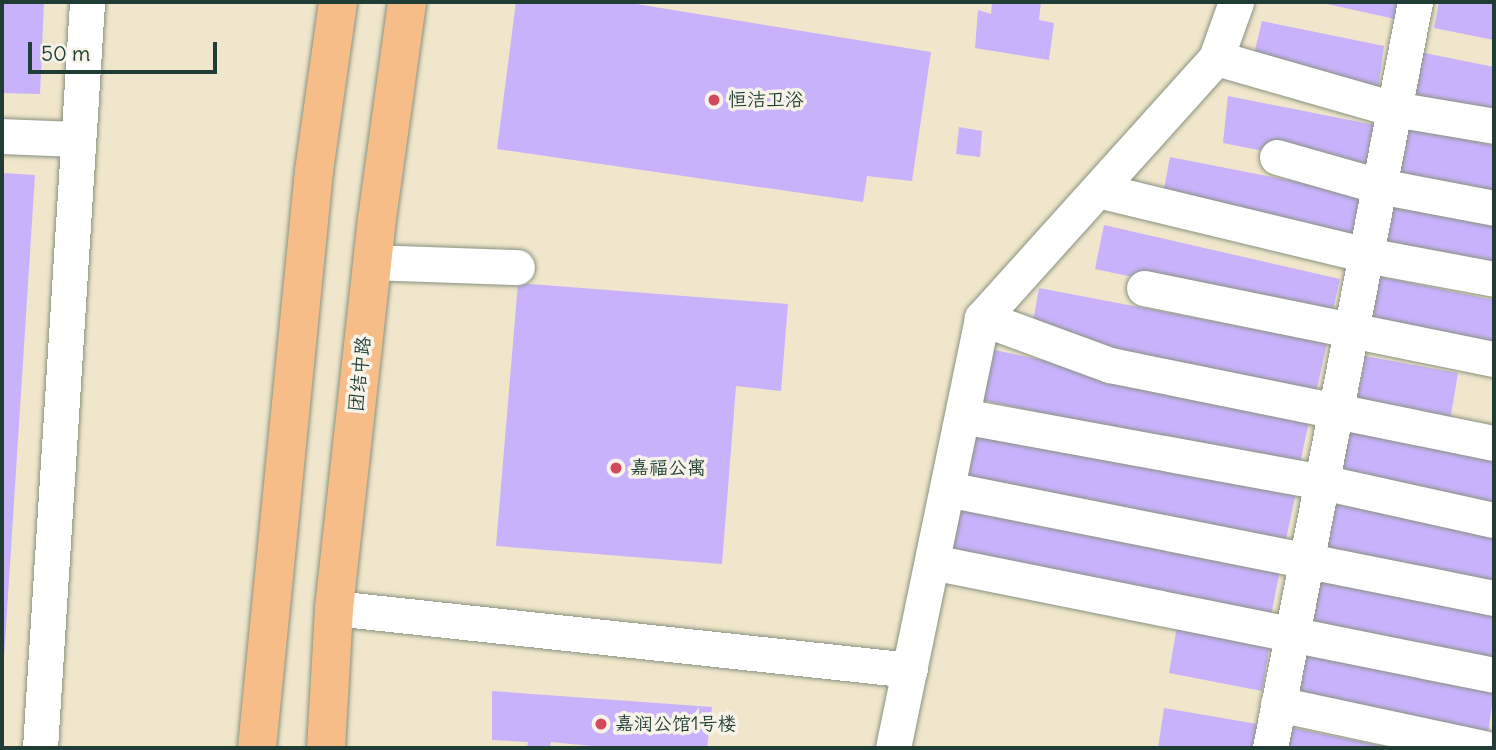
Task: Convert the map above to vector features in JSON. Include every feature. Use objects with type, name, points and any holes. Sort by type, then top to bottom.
[{"type":"main road","points":[[257,748],[314,171],[338,2]]},
{"type":"main road","name":"团结中路","points":[[326,748],[334,608],[372,262],[407,2]]},
{"type":"street","points":[[40,748],[87,2]]},
{"type":"street","points":[[893,748],[982,318],[1216,58],[1236,2]]},
{"type":"street","points":[[1270,748],[1415,2]]},
{"type":"street","points":[[1216,58],[1394,109],[1494,126]]},
{"type":"street","points":[[2,136],[78,139]]},
{"type":"street","points":[[1278,157],[1379,186],[1494,208]]},
{"type":"street","points":[[1097,190],[1366,255],[1494,279]]},
{"type":"street","points":[[372,262],[517,267]]},
{"type":"street","points":[[1144,288],[1494,359]]},
{"type":"street","points":[[982,318],[1110,365],[1494,443]]},
{"type":"street","points":[[962,416],[1322,482],[1494,520]]},
{"type":"street","points":[[947,489],[1306,564],[1494,598]]},
{"type":"street","points":[[932,562],[1292,637],[1494,675]]},
{"type":"street","points":[[334,608],[910,670]]},
{"type":"street","points":[[1278,704],[1484,748]]},
{"type":"building","points":[[2,2],[44,2],[40,94],[2,93]]},
{"type":"building","name":"恒洁卫浴","points":[[516,2],[624,2],[931,52],[912,181],[867,176],[863,202],[497,149]]},
{"type":"building","points":[[992,2],[1041,2],[1039,20],[1054,23],[1049,60],[975,48],[978,10],[991,14]]},
{"type":"building","points":[[1318,2],[1397,2],[1395,19]]},
{"type":"building","points":[[1439,2],[1494,2],[1494,40],[1434,28]]},
{"type":"building","points":[[1262,21],[1384,46],[1378,89],[1252,62]]},
{"type":"building","points":[[1420,52],[1494,67],[1494,117],[1412,101]]},
{"type":"building","points":[[1228,96],[1380,126],[1370,172],[1223,143]]},
{"type":"building","points":[[959,127],[982,131],[980,157],[956,154]]},
{"type":"building","points":[[1408,128],[1494,145],[1494,195],[1399,177]]},
{"type":"building","points":[[1170,157],[1364,195],[1353,242],[1161,205]]},
{"type":"building","points":[[2,173],[35,175],[4,658],[2,658]]},
{"type":"building","points":[[1390,202],[1494,223],[1494,272],[1381,250]]},
{"type":"building","points":[[1104,225],[1340,279],[1331,319],[1095,269]]},
{"type":"building","points":[[1376,276],[1494,300],[1494,349],[1367,324]]},
{"type":"building","name":"嘉福公寓","points":[[518,283],[788,304],[781,391],[736,386],[722,564],[496,546]]},
{"type":"building","points":[[1039,288],[1327,343],[1316,393],[1031,333]]},
{"type":"building","points":[[990,349],[1310,417],[1299,468],[982,400]]},
{"type":"building","points":[[1365,356],[1458,373],[1450,421],[1357,402]]},
{"type":"building","points":[[977,425],[1296,493],[1285,544],[968,476]]},
{"type":"building","points":[[1347,429],[1494,458],[1494,507],[1338,477]]},
{"type":"building","points":[[961,502],[1280,570],[1270,621],[952,553]]},
{"type":"building","points":[[1331,503],[1494,535],[1494,585],[1323,552]]},
{"type":"building","points":[[1314,579],[1494,615],[1494,664],[1306,627]]},
{"type":"building","points":[[1177,626],[1270,643],[1262,691],[1169,673]]},
{"type":"building","points":[[1303,654],[1494,692],[1487,740],[1295,703]]},
{"type":"building","name":"嘉润公馆1号楼","points":[[492,691],[712,707],[707,748],[611,748],[551,742],[550,748],[527,748],[528,742],[492,740]]},
{"type":"building","points":[[1164,708],[1257,724],[1253,748],[1158,748]]},
{"type":"building","points":[[1288,727],[1387,747],[1285,748]]},
{"type":"place","name":"恒洁卫浴","points":[[714,100]]},
{"type":"place","name":"嘉福公寓","points":[[616,468]]},
{"type":"place","name":"嘉润公馆1号楼","points":[[601,724]]}]
